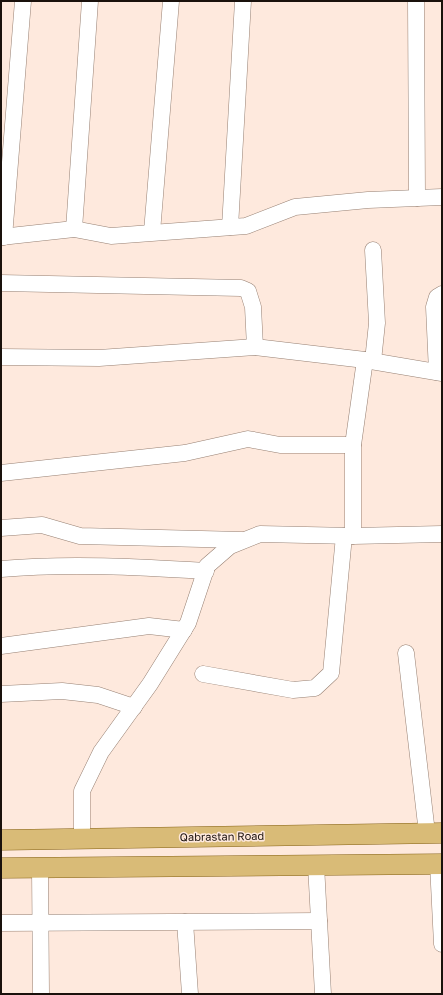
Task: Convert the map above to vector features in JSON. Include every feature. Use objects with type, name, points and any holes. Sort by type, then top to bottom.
[{"type":"main road","name":"Qabrastan Road","points":[[1,840],[434,833]]},
{"type":"main road","points":[[1,868],[440,864]]},
{"type":"street","points":[[23,1],[3,237],[74,229],[111,236],[246,226],[295,207],[368,200],[442,197]]},
{"type":"street","points":[[74,229],[90,1]]},
{"type":"street","points":[[152,232],[171,1]]},
{"type":"street","points":[[230,227],[243,1]]},
{"type":"street","points":[[416,1],[417,198]]},
{"type":"street","points":[[204,674],[293,690],[315,688],[331,672],[349,536],[353,445],[377,323],[373,250]]},
{"type":"street","points":[[1,283],[241,288],[248,291],[253,307],[255,347]]},
{"type":"street","points":[[1,357],[100,358],[255,347],[369,361],[439,372],[434,307],[437,297],[442,294]]},
{"type":"street","points":[[1,473],[186,453],[248,439],[280,445],[353,445]]},
{"type":"street","points":[[1,528],[42,524],[80,536],[245,540]]},
{"type":"street","points":[[82,839],[82,791],[100,752],[134,707],[184,630],[188,623],[207,566],[230,546],[260,534],[349,536],[442,534]]},
{"type":"street","points":[[1,570],[42,566],[151,567],[206,570]]},
{"type":"street","points":[[1,646],[144,627],[184,630]]},
{"type":"street","points":[[406,653],[434,833]]},
{"type":"street","points":[[1,694],[62,691],[98,695],[134,707]]},
{"type":"street","points":[[440,864],[442,944]]},
{"type":"street","points":[[316,865],[323,994]]},
{"type":"street","points":[[40,868],[41,994]]},
{"type":"street","points":[[1,923],[319,921]]},
{"type":"street","points":[[185,922],[190,994]]}]
